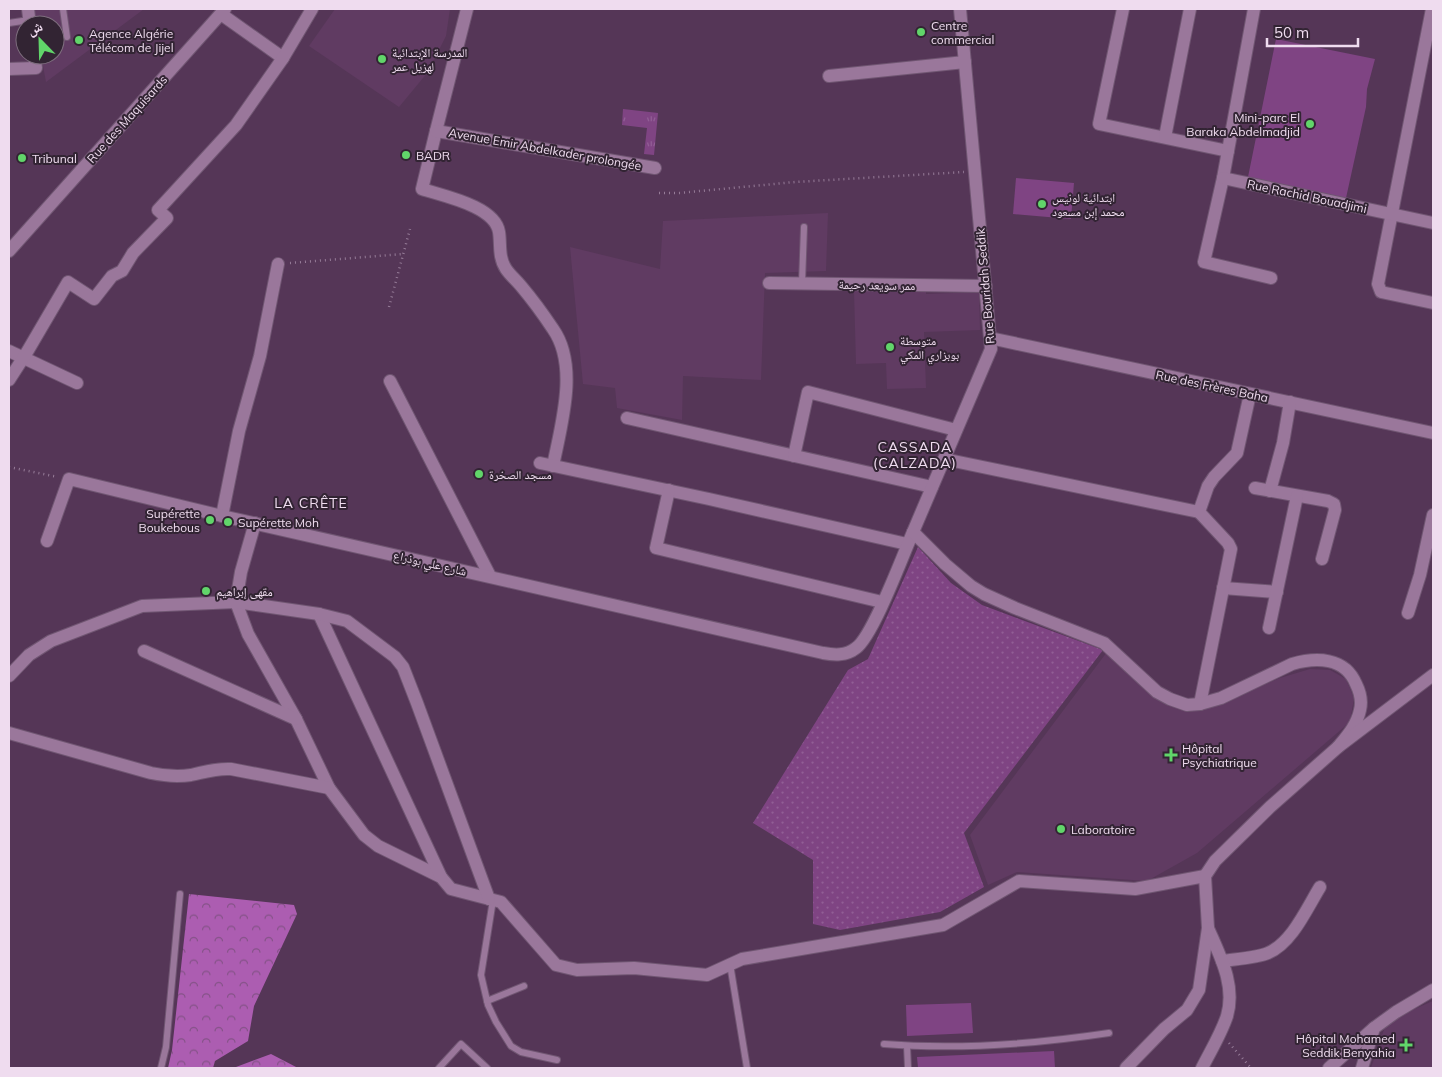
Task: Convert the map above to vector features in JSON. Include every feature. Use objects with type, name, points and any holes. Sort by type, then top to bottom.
[{"type":"street","points":[[9,380],[68,282],[94,300],[112,276],[122,271],[133,253],[167,218],[158,210],[236,124],[283,58],[312,9]]},
{"type":"street","name":"Avenue Emir Abdelkader prolongée","points":[[468,9],[422,190],[474,206],[493,219],[499,230],[500,253],[505,269],[520,285],[559,339],[565,353],[566,392],[563,418],[553,466]]},
{"type":"street","name":"Rue Bouridah Seddik","points":[[851,652],[859,647],[863,641],[882,602],[991,349],[960,9]]},
{"type":"street","points":[[1123,9],[1099,124],[1228,151]]},
{"type":"street","points":[[1165,137],[1190,9]]},
{"type":"street","points":[[1254,9],[1223,178],[1204,262],[1271,278]]},
{"type":"street","points":[[1432,9],[1378,284],[1381,292],[1433,303]]},
{"type":"street","points":[[223,11],[283,58]]},
{"type":"street","name":"Rue des Maquisards","points":[[9,251],[223,11]]},
{"type":"street","points":[[829,76],[965,62]]},
{"type":"street","points":[[9,70],[36,68],[36,65]]},
{"type":"street","name":"Avenue Emir Abdelkader prolongée","points":[[436,131],[655,168]]},
{"type":"street","name":"Rue Rachid Bouadjimi","points":[[1223,178],[1433,223]]},
{"type":"street","points":[[222,516],[234,453],[260,356],[278,264]]},
{"type":"street","name":"ممر سويعد رحيمة","points":[[769,282],[986,286]]},
{"type":"street","name":"Rue des Frères Baha","points":[[990,338],[1433,433]]},
{"type":"street","points":[[9,351],[77,384]]},
{"type":"street","points":[[390,381],[490,576]]},
{"type":"street","points":[[794,456],[808,392],[956,430]]},
{"type":"street","points":[[1199,512],[1208,486],[1237,453],[1250,394]]},
{"type":"street","points":[[1270,491],[1283,443],[1290,402]]},
{"type":"street","points":[[627,418],[932,487]]},
{"type":"street","points":[[944,459],[1199,512],[1228,543],[1231,549],[1200,704]]},
{"type":"street","points":[[540,464],[669,490],[907,544]]},
{"type":"street","points":[[47,542],[69,479]]},
{"type":"street","name":"شارع علي بوذراع","points":[[69,479],[222,516],[822,653],[838,655],[851,652]]},
{"type":"street","points":[[1255,488],[1328,501],[1334,504],[1335,510],[1322,559]]},
{"type":"street","points":[[669,490],[656,548],[882,602]]},
{"type":"street","points":[[1269,628],[1297,496]]},
{"type":"street","points":[[1408,613],[1420,575],[1433,515]]},
{"type":"street","points":[[255,523],[241,572],[236,602],[248,634],[296,719],[329,788],[364,835],[378,846],[441,877]]},
{"type":"street","points":[[912,532],[960,578],[984,594],[1104,643],[1157,692],[1186,705],[1200,704],[1221,698],[1292,664],[1309,661],[1331,661],[1339,664],[1351,674],[1358,686],[1361,709],[1352,730],[1338,747]]},
{"type":"street","points":[[1223,588],[1277,592]]},
{"type":"street","points":[[9,676],[29,655],[51,641],[142,606],[236,602],[319,614],[347,621],[395,657],[403,667],[491,899]]},
{"type":"street","points":[[319,614],[441,877],[451,889],[501,902],[556,965],[577,970],[634,968],[708,975],[742,958],[943,925],[1019,881],[1135,889],[1205,876]]},
{"type":"street","points":[[144,651],[296,719]]},
{"type":"street","points":[[1126,1068],[1164,1029],[1188,1010],[1199,990],[1208,928],[1205,876],[1215,861],[1338,747],[1433,675]]},
{"type":"street","points":[[9,733],[151,773],[168,776],[190,775],[216,768],[231,769],[329,788]]},
{"type":"street","points":[[1222,961],[1267,954],[1276,948],[1289,938],[1320,887]]},
{"type":"street","points":[[1202,1068],[1227,1017],[1230,999],[1229,980],[1208,928]]},
{"type":"street","points":[[1329,1068],[1374,1028],[1396,1012],[1433,990]]},
{"type":"street","points":[[1362,1068],[1374,1028]]},
{"type":"lane","points":[[63,9],[67,37]]},
{"type":"lane","points":[[802,283],[804,227]]},
{"type":"lane","points":[[161,1068],[166,1047],[180,894]]},
{"type":"lane","points":[[491,899],[481,975],[487,1001],[496,1022],[511,1046],[520,1052],[557,1060]]},
{"type":"lane","points":[[730,964],[747,1068]]},
{"type":"lane","points":[[487,1001],[524,986]]},
{"type":"lane","points":[[884,1044],[954,1046],[1063,1040],[1109,1033]]},
{"type":"lane","points":[[439,1068],[461,1044],[487,1068]]},
{"type":"lane","points":[[908,1046],[908,1068]]},
{"type":"path","points":[[659,193],[974,171]]},
{"type":"path","points":[[389,307],[410,228]]},
{"type":"path","points":[[278,264],[403,254]]},
{"type":"path","points":[[9,467],[69,479]]},
{"type":"path","points":[[1220,1033],[1251,1068]]},
{"type":"shaded area","name":"Agence Algérie Télécom de Jijel","points":[[33,9],[144,9],[46,82],[43,65],[65,65],[65,15],[34,15]]},
{"type":"shaded area","name":"المدرسة الإبتدائية لهزيل عمر","points":[[335,9],[450,9],[446,36],[428,72],[399,107],[309,46]]},
{"type":"shaded area","points":[[828,213],[826,271],[765,273],[761,380],[683,376],[682,420],[617,408],[615,388],[583,384],[570,247],[660,269],[663,221]]},
{"type":"shaded area","name":"متوسطة بوبزاري المكي","points":[[926,289],[926,294],[979,292],[980,330],[924,332],[926,388],[887,389],[886,363],[856,364],[854,291]]},
{"type":"shaded area","name":"Hôpital Psychiatrique","points":[[1107,652],[1157,698],[1206,707],[1280,678],[1310,669],[1330,670],[1346,679],[1354,698],[1350,722],[1197,853],[1147,881],[1017,872],[988,885],[970,835]]},
{"type":"shaded area","name":"Hôpital Mohamed Seddik Benyahia","points":[[1433,1001],[1433,1068],[1371,1068],[1387,1021]]},
{"type":"green space","name":"Mini-parc El Baraka Abdelmadjid","points":[[1276,39],[1375,59],[1367,89],[1366,107],[1346,198],[1248,177]]},
{"type":"green space","points":[[623,109],[658,113],[654,155],[644,154],[647,128],[622,125]]},
{"type":"green space","points":[[1016,178],[1074,183],[1071,219],[1013,214]]},
{"type":"green space","points":[[918,547],[951,583],[982,605],[1103,650],[964,833],[984,887],[940,912],[840,930],[813,924],[813,860],[753,823],[848,670],[868,659]]},
{"type":"green space","points":[[189,894],[294,905],[297,914],[254,1006],[248,1041],[215,1061],[213,1068],[168,1068],[172,1050]]},
{"type":"green space","points":[[971,1003],[973,1033],[907,1036],[906,1005]]},
{"type":"green space","points":[[1054,1051],[1055,1068],[918,1068],[917,1057]]},
{"type":"green space","points":[[271,1054],[298,1068],[236,1068],[236,1067]]},
{"type":"place","name":"Centre commercial","points":[[921,32]]},
{"type":"place","name":"Agence Algérie Télécom de Jijel","points":[[79,40]]},
{"type":"place","name":"المدرسة الإبتدائية لهزيل عمر","points":[[382,59]]},
{"type":"place","name":"Mini-parc El Baraka Abdelmadjid","points":[[1310,124]]},
{"type":"place","name":"BADR","points":[[406,155]]},
{"type":"place","name":"Tribunal","points":[[22,158]]},
{"type":"place","name":"ابتدائية لونيس محمد إبن مسعود","points":[[1042,204]]},
{"type":"place","name":"متوسطة بوبزاري المكي","points":[[890,347]]},
{"type":"place","name":"مسجد الصخرة","points":[[479,474]]},
{"type":"place","name":"Supérette Boukebous","points":[[210,520]]},
{"type":"place","name":"Supérette Moh","points":[[228,522]]},
{"type":"place","name":"مقهى إبراهيم","points":[[206,591]]},
{"type":"place","name":"Hôpital Psychiatrique","points":[[1171,755]]},
{"type":"place","name":"Laboratoire","points":[[1061,829]]},
{"type":"place","name":"Hôpital Mohamed Seddik Benyahia","points":[[1406,1045]]},
{"type":"district","name":"CASSADA (CALZADA)","points":[[915,456]]},
{"type":"district","name":"LA CRÊTE","points":[[311,503]]}]
